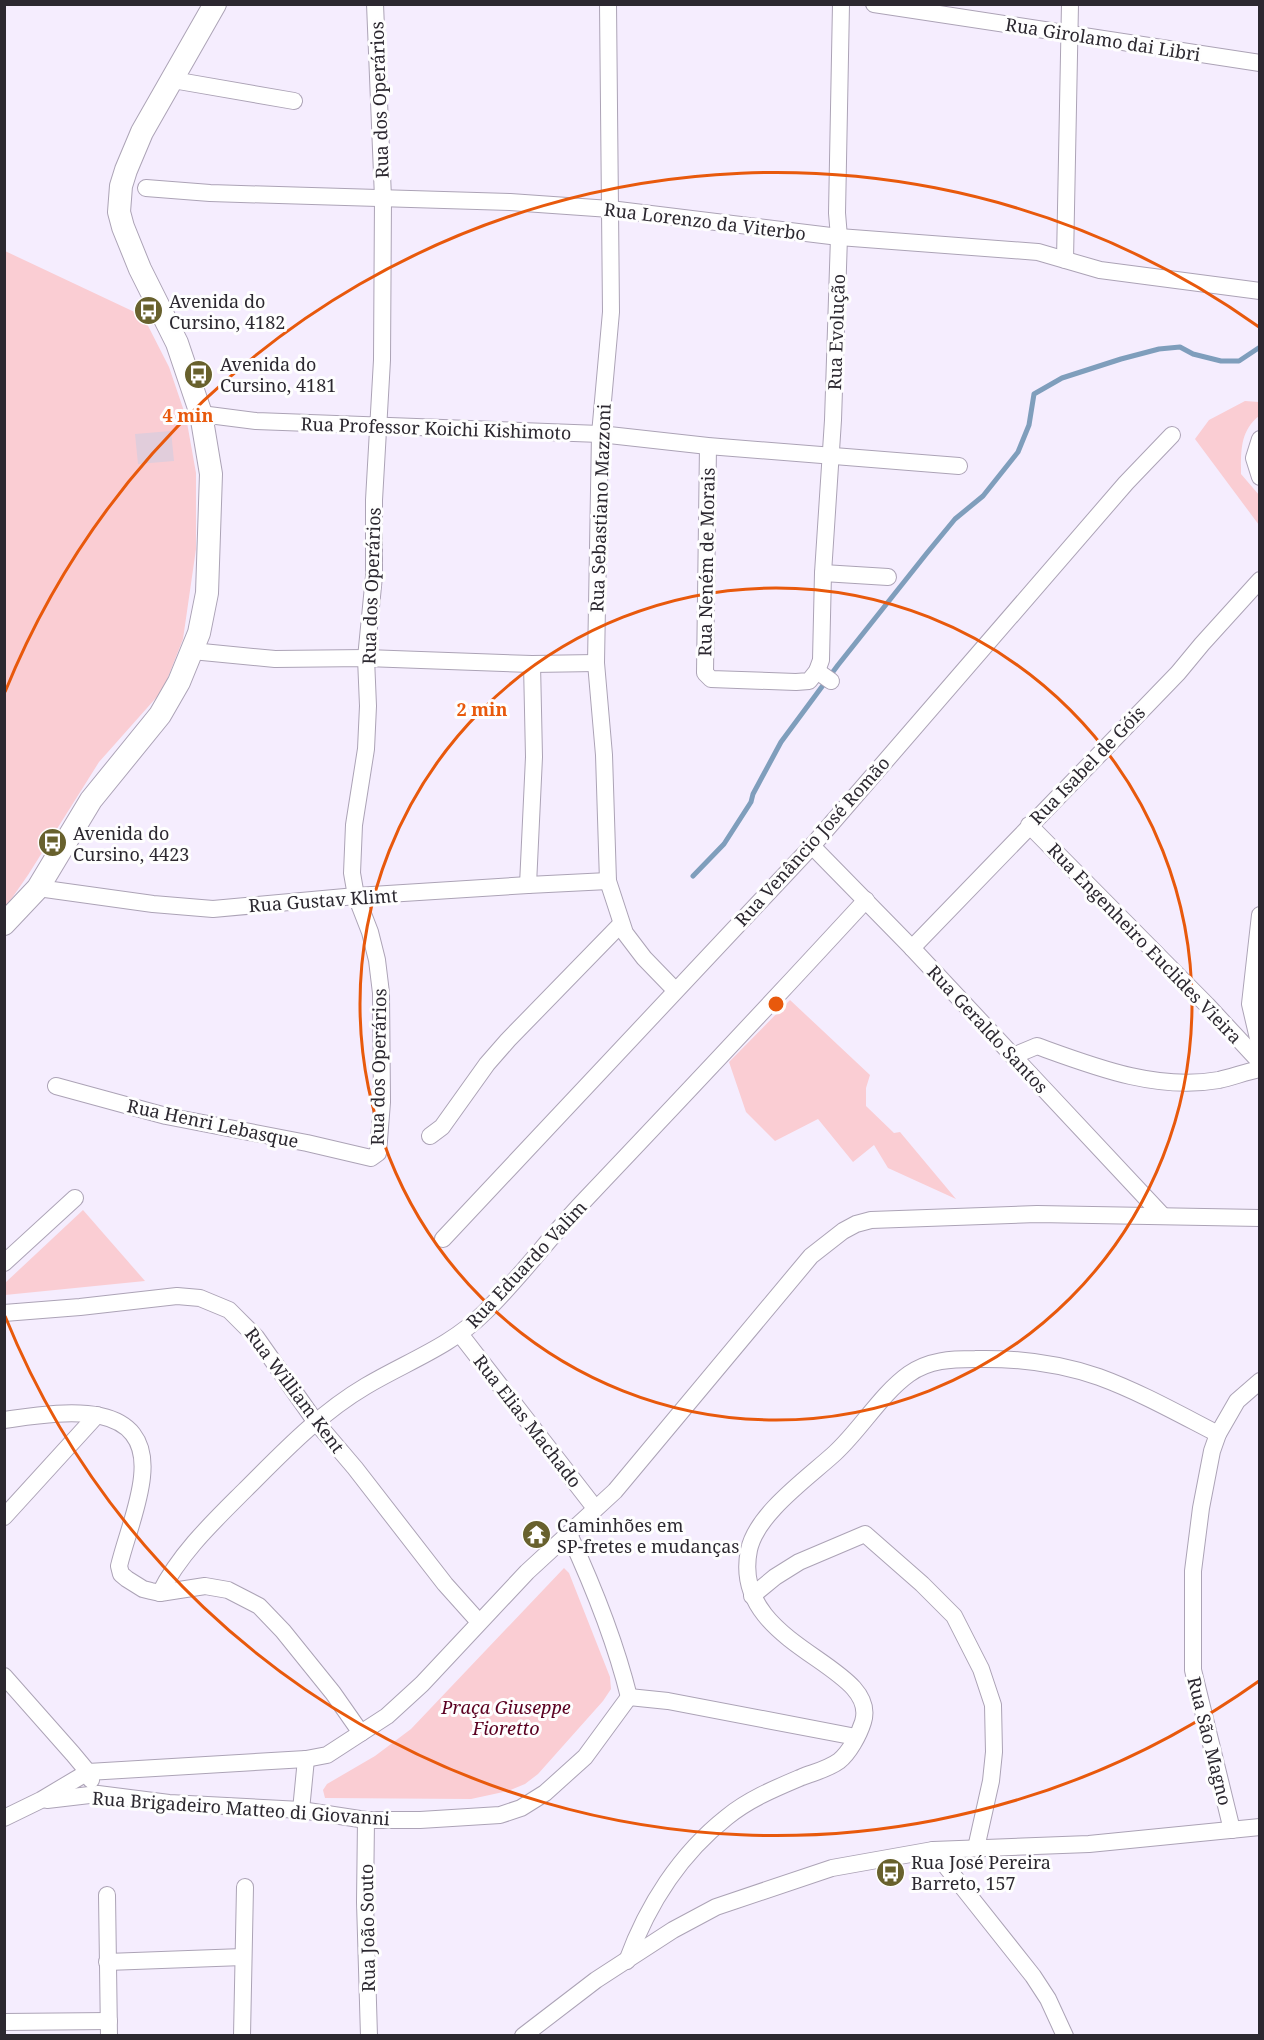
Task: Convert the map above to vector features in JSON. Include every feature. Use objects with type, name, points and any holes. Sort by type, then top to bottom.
[{"type":"main road","points":[[4,924],[38,888],[91,800],[160,715],[179,682],[199,633],[207,592],[211,474],[201,414],[177,343],[140,269],[119,212],[121,186],[142,132],[215,4]]},
{"type":"street","name":"Rua dos Operários","points":[[371,1158],[378,1153],[382,1102],[381,993],[377,960],[370,932],[356,896],[352,873],[354,825],[366,749],[368,706],[366,658],[375,576],[374,500],[382,360],[383,198],[375,4]]},
{"type":"street","name":"Rua Sebastiano Mazzoni","points":[[608,4],[612,312],[600,434],[596,663],[604,755],[608,881],[625,933],[644,958],[675,990]]},
{"type":"street","name":"Rua Evolução","points":[[823,671],[823,573],[831,455],[839,237],[837,213],[841,4]]},
{"type":"street","name":"Rua Girolamo dai Libri","points":[[874,4],[1260,63]]},
{"type":"street","points":[[1065,260],[1070,4]]},
{"type":"street","points":[[173,80],[294,101]]},
{"type":"street","name":"Rua Lorenzo da Viterbo","points":[[146,188],[210,193],[510,202],[610,209],[839,237],[1025,250],[1051,255],[1100,270],[1260,291]]},
{"type":"street","name":"Rua Professor Koichi Kishimoto","points":[[201,414],[256,421],[600,434],[708,446],[959,466]]},
{"type":"street","name":"Rua Venâncio José Romão","points":[[443,1239],[812,846],[1126,483],[1172,435]]},
{"type":"street","points":[[1260,439],[1254,458],[1260,477]]},
{"type":"street","name":"Rua Neném de Morais","points":[[708,446],[704,663],[707,676],[711,679],[805,682],[823,671]]},
{"type":"street","points":[[823,573],[888,578]]},
{"type":"street","name":"Rua Isabel de Góis","points":[[912,948],[1178,673],[1260,580]]},
{"type":"street","points":[[192,651],[275,659],[366,658],[532,664],[596,663]]},
{"type":"street","points":[[528,885],[534,757],[532,664]]},
{"type":"street","name":"Rua Engenheiro Euclides Vieira","points":[[1029,825],[1207,1005],[1260,1062]]},
{"type":"street","name":"Rua Geraldo Santos","points":[[812,846],[912,948],[1161,1215]]},
{"type":"street","name":"Rua Gustav Klimt","points":[[38,888],[153,904],[213,909],[356,896],[608,881]]},
{"type":"street","name":"Rua Eduardo Valim","points":[[160,1593],[171,1571],[190,1548],[315,1421],[369,1384],[437,1349],[460,1334],[486,1312],[580,1205],[866,900]]},
{"type":"street","points":[[1260,915],[1250,1004],[1260,1047]]},
{"type":"street","points":[[430,1136],[442,1127],[487,1064],[508,1040],[621,924]]},
{"type":"street","points":[[1013,1056],[1037,1046],[1087,1065],[1120,1074],[1172,1082],[1218,1080],[1260,1069]]},
{"type":"street","name":"Rua Henri Lebasque","points":[[56,1086],[166,1116],[307,1143],[371,1158]]},
{"type":"street","points":[[4,1263],[75,1198]]},
{"type":"street","points":[[4,1818],[88,1772],[306,1759],[327,1755],[387,1716],[422,1684],[527,1572],[615,1491],[811,1256],[831,1239],[856,1224],[871,1220],[922,1217],[1037,1214],[1260,1218]]},
{"type":"street","name":"Rua William Kent","points":[[4,1312],[80,1307],[177,1296],[200,1298],[229,1310],[256,1337],[315,1421],[355,1468],[445,1584],[479,1622]]},
{"type":"street","name":"Rua Elias Machado","points":[[460,1334],[595,1508]]},
{"type":"street","points":[[627,1961],[638,1931],[663,1887],[706,1836],[747,1802],[842,1759],[856,1737],[863,1721],[864,1709],[861,1695],[842,1676],[812,1657],[767,1619],[752,1596],[747,1570],[748,1552],[755,1533],[767,1517],[840,1449],[907,1375],[929,1364],[954,1359],[1005,1359],[1077,1371],[1118,1384],[1218,1434]]},
{"type":"street","name":"Rua São Magno","points":[[1232,1830],[1193,1670],[1193,1571],[1201,1508],[1212,1451],[1218,1434],[1237,1401],[1260,1381]]},
{"type":"street","points":[[4,1420],[70,1413],[97,1415],[117,1422],[129,1430],[137,1438],[143,1451],[142,1478],[118,1566],[121,1574],[142,1589],[160,1593],[205,1586],[228,1590],[259,1606],[283,1631],[361,1733]]},
{"type":"street","points":[[4,1517],[97,1415]]},
{"type":"street","points":[[569,1534],[607,1621],[629,1697],[668,1701],[856,1737]]},
{"type":"street","points":[[752,1596],[775,1577],[799,1562],[865,1534],[922,1584],[954,1616],[981,1669],[993,1705],[994,1752],[991,1781],[976,1848]]},
{"type":"street","points":[[4,1676],[40,1714],[88,1772],[98,1794]]},
{"type":"street","name":"Rua Brigadeiro Matteo di Giovanni","points":[[40,1800],[98,1794],[169,1803],[302,1810],[366,1820],[420,1820],[500,1815],[521,1808],[545,1793],[585,1757],[629,1697]]},
{"type":"street","points":[[302,1810],[306,1759]]},
{"type":"street","name":"Rua João Souto","points":[[366,1820],[365,1902],[369,2036]]},
{"type":"street","points":[[523,2036],[567,2001],[674,1930],[716,1907],[832,1868],[933,1850],[1089,1844],[1260,1827]]},
{"type":"street","points":[[933,1850],[1033,1976],[1048,1999],[1065,2036]]},
{"type":"street","points":[[242,2036],[245,1887]]},
{"type":"street","points":[[4,2022],[109,2028],[107,1895]]},
{"type":"street","points":[[107,1962],[243,1957]]},
{"type":"green space","points":[[5,251],[143,316],[169,367],[186,417],[196,473],[196,549],[183,639],[163,690],[99,762],[5,908]]},
{"type":"green space","points":[[1245,401],[1259,402],[1259,416],[1248,428],[1243,442],[1241,474],[1259,495],[1259,525],[1195,439],[1209,420]]},
{"type":"green space","points":[[790,1000],[870,1075],[866,1088],[866,1106],[894,1133],[900,1132],[956,1199],[888,1168],[874,1145],[853,1162],[818,1119],[775,1141],[746,1112],[729,1062]]},
{"type":"green space","points":[[83,1210],[145,1281],[5,1295],[5,1283]]},
{"type":"green space","name":"Praça Giuseppe Fioretto","points":[[564,1568],[569,1573],[610,1677],[611,1689],[538,1774],[525,1784],[508,1791],[471,1799],[325,1798],[323,1790],[327,1784],[375,1756],[411,1729]]},
{"type":"building","points":[[171,431],[174,461],[138,464],[135,434]]},
{"type":"waterway","points":[[693,876],[724,844],[751,802],[781,742],[838,665],[955,519],[983,496],[1018,452],[1029,425],[1034,394],[1062,378],[1159,349],[1180,347],[1193,354],[1221,361],[1239,361],[1260,347]]},
{"type":"place","name":"Avenida do Cursino, 4182","points":[[148,311]]},
{"type":"place","name":"Avenida do Cursino, 4181","points":[[199,374]]},
{"type":"place","name":"Avenida do Cursino, 4423","points":[[52,843]]},
{"type":"place","name":"Caminhões em SP-fretes e mudanças","points":[[536,1535]]},
{"type":"place","name":"Rua José Pereira Barreto, 157","points":[[890,1872]]}]
